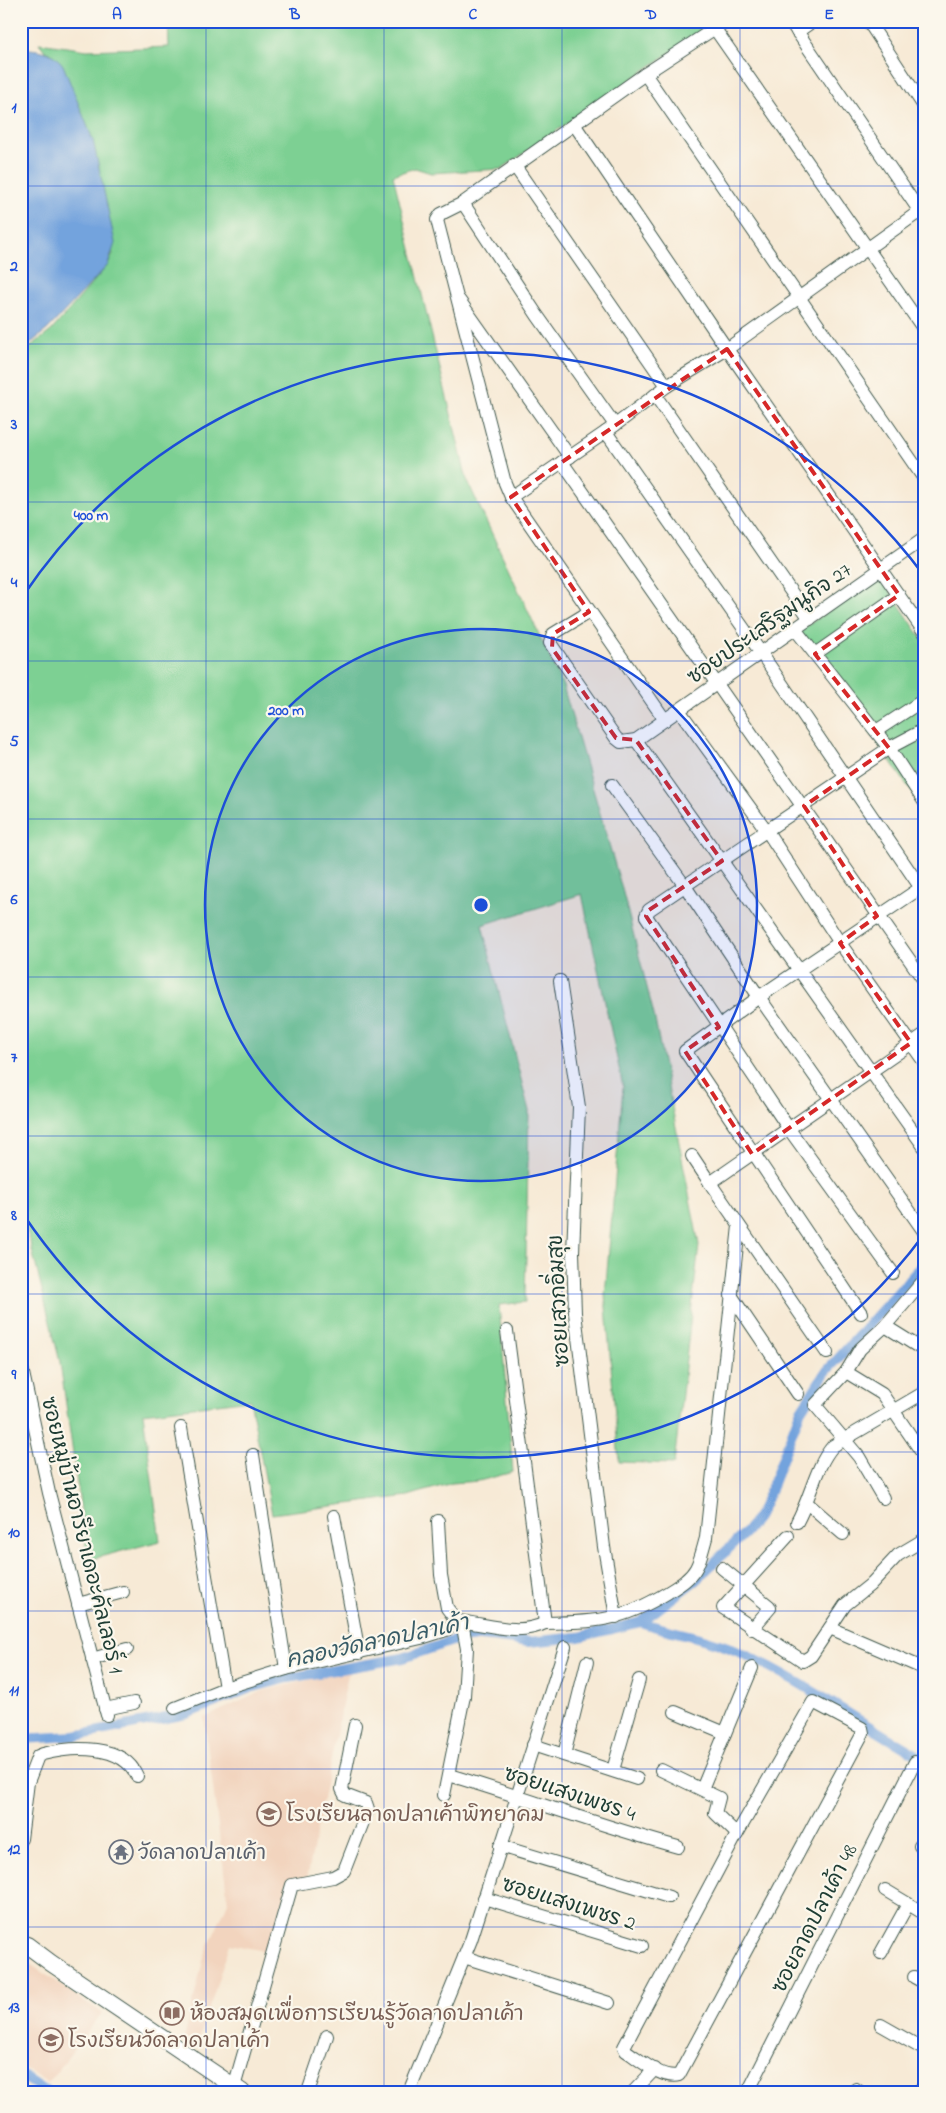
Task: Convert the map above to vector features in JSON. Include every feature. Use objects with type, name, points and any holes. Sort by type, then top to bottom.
[{"type":"main road","points":[[23,1942],[238,2089]]},
{"type":"street","points":[[665,720],[511,497],[505,483],[454,294],[437,220],[441,214],[463,203],[514,165],[645,74],[726,21]]},
{"type":"street","points":[[511,497],[611,428],[667,386],[726,349],[868,249],[922,215],[794,27],[813,21]]},
{"type":"street","points":[[868,21],[925,108]]},
{"type":"street","points":[[716,28],[925,330]]},
{"type":"street","points":[[645,74],[925,480]]},
{"type":"street","points":[[574,124],[726,349],[925,633]]},
{"type":"street","points":[[514,165],[667,386]]},
{"type":"street","points":[[463,203],[845,780],[923,889],[877,916],[685,1050],[752,1154],[861,1313]]},
{"type":"street","points":[[454,294],[717,684],[804,806],[877,916],[925,982]]},
{"type":"street","points":[[655,395],[810,619]]},
{"type":"street","name":"ซอยประเสริฐมนูกิจ 27","points":[[636,740],[924,541]]},
{"type":"street","points":[[815,654],[898,595]]},
{"type":"street","points":[[589,612],[553,634],[550,643],[616,738],[621,742],[636,740],[925,1148]]},
{"type":"street","points":[[795,629],[889,748],[925,803]]},
{"type":"street","points":[[876,731],[925,699]]},
{"type":"street","points":[[679,710],[766,831],[840,943],[925,1063]]},
{"type":"street","points":[[893,1273],[789,1129],[646,916],[649,910],[845,780],[889,748],[925,730]]},
{"type":"street","points":[[612,785],[685,886],[830,1100],[925,1233]]},
{"type":"street","name":"ซอยเสวกอิ่มสุข","points":[[560,981],[579,1108],[573,1252],[574,1313],[604,1547],[616,1617]]},
{"type":"street","points":[[710,1183],[925,1034]]},
{"type":"street","points":[[692,1156],[738,1226],[827,1353]]},
{"type":"street","points":[[175,1708],[225,1688],[286,1669],[359,1653],[446,1630],[461,1623],[521,1629],[538,1627],[545,1623],[594,1621],[616,1617],[650,1604],[683,1583],[696,1569],[706,1538],[738,1226]]},
{"type":"street","points":[[883,1498],[859,1457],[816,1404],[846,1372],[860,1349],[885,1326],[925,1278]]},
{"type":"street","points":[[731,1295],[798,1394]]},
{"type":"street","points":[[885,1326],[925,1351]]},
{"type":"street","points":[[506,1331],[545,1623]]},
{"type":"street","name":"ซอยหมู่บ้านอารียาเดอะคัลเลอร์ 1","points":[[21,1364],[49,1493],[106,1712],[134,1703]]},
{"type":"street","points":[[846,1372],[882,1394],[925,1457]]},
{"type":"street","points":[[797,1522],[807,1503],[823,1457],[843,1438],[925,1392]]},
{"type":"street","points":[[180,1428],[225,1688]]},
{"type":"street","points":[[253,1454],[286,1669]]},
{"type":"street","points":[[807,1503],[843,1534]]},
{"type":"street","points":[[334,1516],[359,1653]]},
{"type":"street","points":[[438,1521],[441,1574],[447,1608],[461,1623],[467,1650],[464,1696],[444,1795]]},
{"type":"street","points":[[788,1536],[742,1584],[723,1608],[803,1661],[811,1656],[845,1605],[870,1585],[898,1555],[925,1539]]},
{"type":"street","points":[[722,1568],[770,1608],[752,1629]]},
{"type":"street","points":[[78,1604],[123,1592]]},
{"type":"street","points":[[830,1628],[925,1668]]},
{"type":"street","points":[[409,2092],[464,1957],[565,1646]]},
{"type":"street","points":[[92,1659],[127,1649]]},
{"type":"street","points":[[564,1755],[587,1662]]},
{"type":"street","points":[[702,1789],[752,1668]]},
{"type":"street","points":[[613,1770],[639,1680]]},
{"type":"street","points":[[811,1703],[862,1728],[863,1733],[679,2075],[672,2077],[626,2051],[624,2047],[738,1834],[811,1703]]},
{"type":"street","points":[[675,1712],[725,1733]]},
{"type":"street","points":[[238,2089],[292,1884],[333,1877],[344,1871],[368,1809],[366,1804],[345,1795],[342,1789],[355,1725]]},
{"type":"street","points":[[533,1745],[637,1779]]},
{"type":"street","points":[[21,1839],[25,1781],[38,1756],[48,1752],[84,1749],[123,1758],[133,1766],[137,1776]]},
{"type":"street","name":"ซอยลาดปลาเค้า 48","points":[[748,2092],[915,1762]]},
{"type":"street","points":[[661,1770],[719,1798],[715,1813],[738,1834]]},
{"type":"street","name":"ซอยแสงเพชร 4","points":[[449,1775],[516,1795],[604,1827],[678,1847]]},
{"type":"street","points":[[500,1846],[669,1897]]},
{"type":"street","points":[[885,1890],[925,1914]]},
{"type":"street","name":"ซอยแสงเพชร 2","points":[[484,1898],[642,1946]]},
{"type":"street","points":[[881,1953],[908,1904]]},
{"type":"street","points":[[464,1957],[609,2003]]},
{"type":"street","points":[[881,2025],[925,2050]]},
{"type":"street","points":[[308,2092],[327,2036]]},
{"type":"street","points":[[633,2092],[655,2069]]},
{"type":"street","points":[[918,2092],[925,2085]]},
{"type":"highlighted area","points":[[727,349],[899,595],[815,654],[889,748],[804,806],[877,916],[840,943],[911,1043],[752,1154],[685,1051],[719,1027],[646,916],[649,910],[722,861],[636,740],[616,738],[552,648],[553,634],[589,612],[511,497]]},
{"type":"shaded area","name":"โรงเรียนลาดปลาเค้าพิทยาคม","points":[[349,1670],[307,1879],[289,1881],[269,1952],[230,1944],[196,2048],[184,2039],[204,1957],[228,1902],[204,1718],[263,1691]]},
{"type":"shaded area","name":"โรงเรียนวัดลาดปลาเค้า","points":[[21,1958],[102,2013],[48,2083],[21,2066]]},
{"type":"green space","points":[[168,21],[716,21],[501,169],[431,173],[415,168],[393,175],[467,480],[563,686],[622,889],[654,1015],[699,1245],[674,1464],[619,1462],[605,1295],[623,1087],[582,894],[482,925],[529,1111],[525,1302],[499,1305],[513,1472],[479,1481],[452,1483],[408,1496],[272,1514],[250,1400],[143,1413],[160,1541],[88,1560],[60,1362],[21,1206],[21,354],[51,331],[108,265],[113,254],[52,54],[45,51],[39,43],[87,50],[169,47]]},
{"type":"green space","points":[[879,575],[925,643],[925,811],[800,631]]},
{"type":"water","points":[[21,48],[39,50],[50,54],[63,65],[93,140],[115,243],[108,265],[48,329],[21,351]]},
{"type":"waterway","name":"คลองวัดลาดปลาเค้า","points":[[21,1739],[75,1736],[186,1714],[250,1688],[288,1678],[403,1658],[455,1640],[483,1636],[529,1642],[579,1637],[641,1622],[696,1580],[746,1532],[759,1515],[769,1494],[800,1412],[825,1373],[925,1262]]},
{"type":"waterway","points":[[641,1622],[721,1645],[757,1661],[806,1687],[925,1759]]},
{"type":"waterway","points":[[21,2075],[47,2092]]},
{"type":"place","name":"โรงเรียนลาดปลาเค้าพิทยาคม","points":[[269,1814]]},
{"type":"place","name":"วัดลาดปลาเค้า","points":[[121,1852]]},
{"type":"place","name":"ห้องสมุดเพื่อการเรียนรู้วัดลาดปลาเค้า","points":[[172,2013]]},
{"type":"place","name":"โรงเรียนวัดลาดปลาเค้า","points":[[51,2040]]}]
